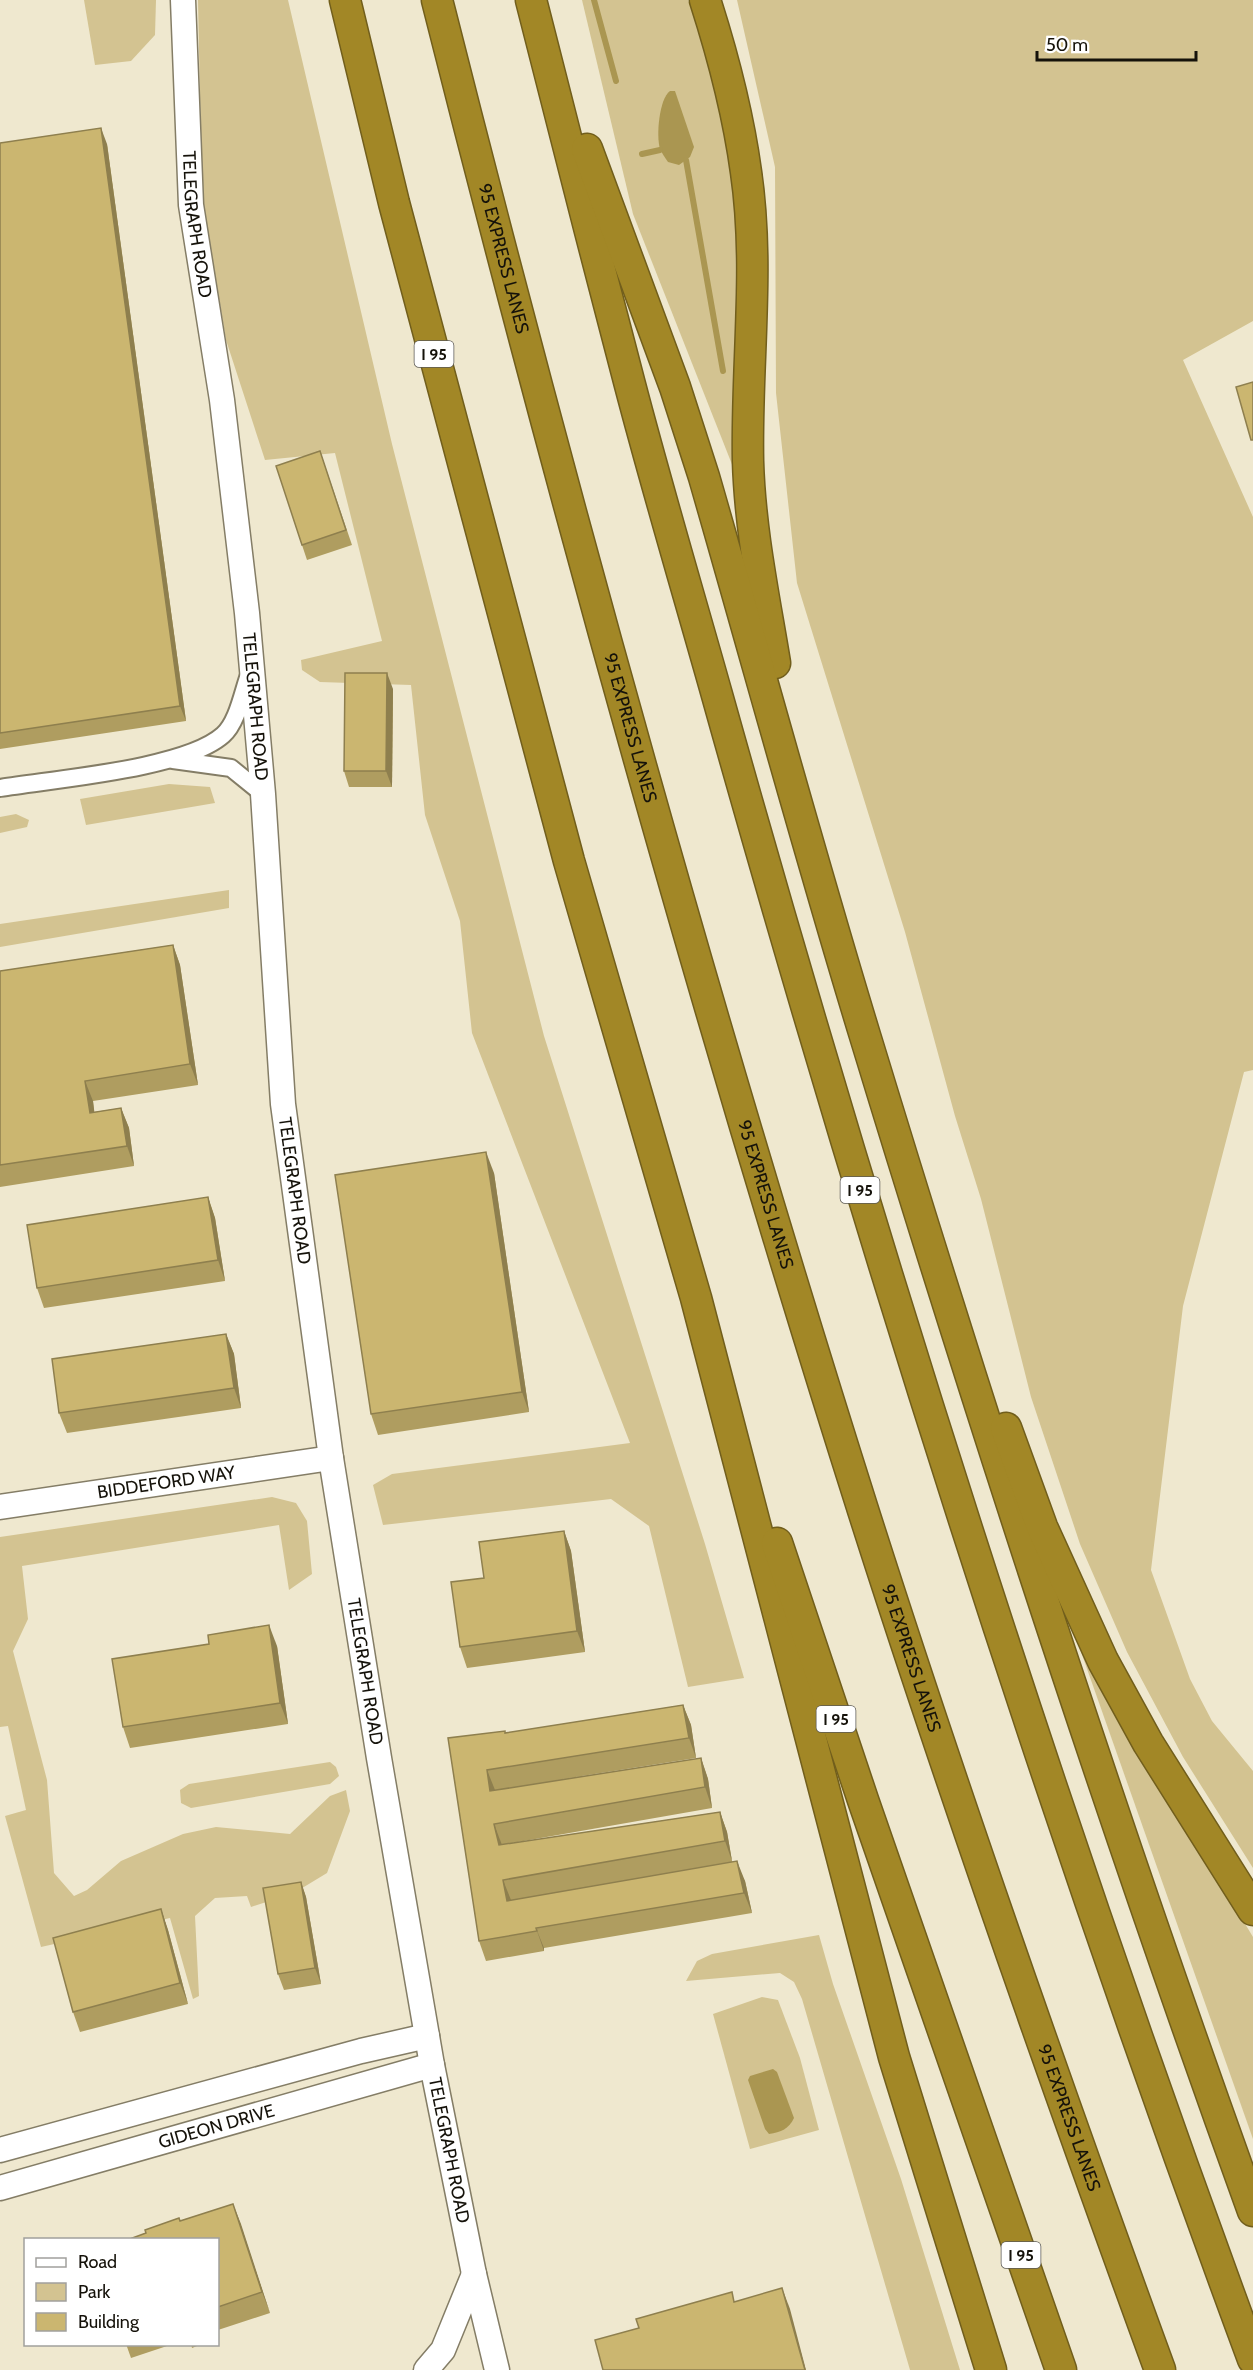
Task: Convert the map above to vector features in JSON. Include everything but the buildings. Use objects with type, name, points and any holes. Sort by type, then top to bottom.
[{"type":"highway","name":"I 95","points":[[345,0],[400,225],[569,861],[696,1298],[863,1800],[1061,2370]]},
{"type":"highway","name":"95 EXPRESS LANES","points":[[437,0],[550,441],[673,878],[795,1289],[929,1710],[1050,2068],[1160,2370]]},
{"type":"highway","name":"I 95","points":[[532,0],[634,399],[775,904],[880,1258],[1018,1684],[1125,2002],[1253,2359]]},
{"type":"highway","points":[[532,0],[678,398],[704,477],[864,1035],[924,1227],[1068,1680],[1253,2211]]},
{"type":"highway","points":[[705,0],[721,48],[747,173],[751,238],[748,460],[751,515],[802,817]]},
{"type":"highway","points":[[924,1227],[1016,1453],[1042,1527],[1103,1661],[1148,1743],[1253,1910]]},
{"type":"highway","points":[[696,1298],[894,2057],[991,2370]]},
{"type":"main road","name":"TELEGRAPH ROAD","points":[[183,0],[191,205],[230,457],[252,665],[263,794],[279,1078],[331,1458],[427,2036],[474,2274],[497,2370]]},
{"type":"main road","name":"BIDDEFORD WAY","points":[[0,1507],[331,1458]]},
{"type":"main road","name":"GIDEON DRIVE","points":[[0,2150],[361,2051],[427,2036]]},
{"type":"main road","name":"GIDEON DRIVE","points":[[0,2188],[432,2065]]},
{"type":"main road","points":[[426,2370],[443,2350],[474,2274]]},
{"type":"street","points":[[0,788],[173,760],[212,742],[227,730],[252,665]]},
{"type":"street","points":[[173,760],[231,768],[263,794]]},
{"type":"green space","points":[[84,0],[156,0],[155,35],[131,61],[95,65]]},
{"type":"green space","points":[[198,0],[288,0],[392,444],[544,1036],[705,1544],[744,1678],[688,1687],[649,1526],[611,1499],[383,1525],[373,1485],[392,1474],[630,1443],[472,1033],[460,921],[425,815],[411,685],[320,682],[302,670],[301,660],[382,641],[335,453],[265,460],[226,340],[202,197]]},
{"type":"green space","points":[[582,0],[688,0],[704,41],[724,119],[736,198],[735,472],[633,214]]},
{"type":"green space","points":[[737,0],[1253,0],[1253,321],[1183,360],[1253,517],[1253,1070],[1244,1072],[1183,1306],[1151,1570],[1190,1679],[1212,1721],[1253,1771],[1253,1868],[1183,1757],[1127,1652],[1080,1544],[1031,1397],[981,1199],[955,1116],[905,932],[797,583],[776,393],[775,167]]},
{"type":"green space","points":[[169,784],[210,787],[215,803],[86,825],[80,799]]},
{"type":"green space","points":[[16,814],[29,820],[27,827],[0,833],[0,817]]},
{"type":"green space","points":[[229,890],[229,908],[0,947],[0,924]]},
{"type":"green space","points":[[272,1497],[296,1503],[307,1521],[312,1574],[289,1590],[279,1525],[22,1566],[28,1619],[13,1651],[47,1780],[54,1873],[74,1896],[87,1890],[121,1861],[183,1834],[216,1827],[290,1834],[330,1796],[346,1790],[350,1811],[327,1873],[294,1893],[251,1907],[247,1896],[215,1898],[195,1916],[199,1996],[193,1999],[170,1918],[41,1947],[5,1816],[26,1810],[8,1726],[0,1727],[0,1537]]},
{"type":"green space","points":[[1080,1649],[1253,1937],[1253,2139]]},
{"type":"green space","points":[[330,1762],[336,1767],[339,1776],[330,1784],[191,1808],[181,1803],[180,1790],[189,1784]]},
{"type":"green space","points":[[819,1935],[833,1984],[901,2179],[960,2370],[910,2370],[802,1999],[794,1982],[780,1973],[686,1981],[697,1961],[712,1954]]},
{"type":"green space","points":[[762,1997],[778,2000],[800,2058],[819,2130],[750,2149],[713,2014]]},
{"type":"shaded area","points":[[670,91],[675,91],[694,147],[690,157],[679,165],[668,162],[659,143],[661,109]]},
{"type":"shaded area","points":[[773,2069],[777,2072],[794,2118],[784,2129],[769,2134],[765,2129],[748,2080],[750,2076]]},
{"type":"waterway","points":[[594,0],[616,81]]},
{"type":"waterway","points":[[642,154],[660,150]]},
{"type":"waterway","points":[[686,160],[723,371]]}]
